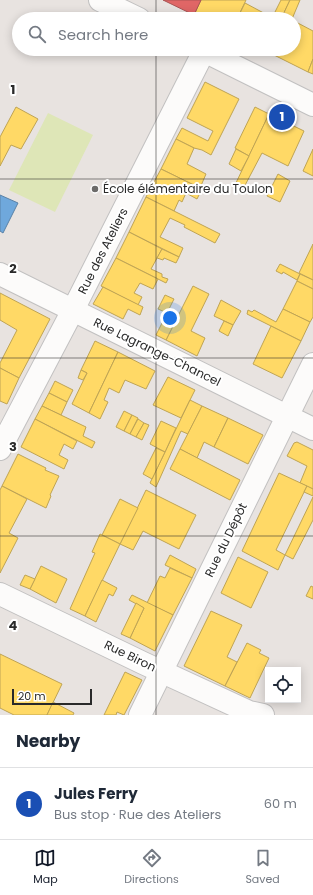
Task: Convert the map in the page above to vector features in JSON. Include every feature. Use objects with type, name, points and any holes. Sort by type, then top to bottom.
[{"type":"street","points":[[100,0],[125,12]]},
{"type":"street","name":"Rue des Ateliers","points":[[0,449],[73,310],[199,56]]},
{"type":"street","points":[[214,56],[313,105]]},
{"type":"street","name":"Rue Lagrange-Chancel","points":[[0,274],[313,429]]},
{"type":"street","name":"Rue du Dépôt","points":[[140,715],[313,364]]},
{"type":"street","name":"Rue Biron","points":[[0,594],[249,712],[262,715]]},
{"type":"green space","points":[[48,113],[93,135],[55,212],[9,190]]},
{"type":"building: Homes","points":[[201,0],[246,0],[240,12],[195,12]]},
{"type":"building: Homes","points":[[281,0],[290,0],[284,12],[275,12]]},
{"type":"building: Homes","points":[[290,0],[300,0],[295,12],[284,12]]},
{"type":"building: Homes","points":[[245,3],[262,12],[240,12]]},
{"type":"building: Homes","points":[[301,25],[313,31],[313,59],[308,72],[276,56],[301,56]]},
{"type":"building: Homes","points":[[313,59],[313,74],[308,72]]},
{"type":"building: Homes","points":[[205,82],[239,99],[211,155],[176,139],[182,128],[208,141],[213,131],[187,118]]},
{"type":"building: Homes","points":[[16,107],[38,119],[21,149],[11,145],[0,166],[0,137]]},
{"type":"building: Homes","points":[[255,107],[269,114],[249,156],[235,148]]},
{"type":"building: Homes","points":[[269,114],[304,131],[288,166],[262,153],[242,191],[234,187]]},
{"type":"building: Homes","points":[[176,139],[194,148],[187,164],[206,174],[200,188],[161,169]]},
{"type":"building: Homes","points":[[236,149],[249,156],[241,171],[229,164]]},
{"type":"building: Homes","points":[[313,149],[313,176],[303,171]]},
{"type":"building: Homes","points":[[161,169],[202,189],[197,199],[186,193],[182,202],[179,200],[174,211],[146,197]]},
{"type":"building: Homes","points":[[278,174],[290,181],[280,202],[267,196]]},
{"type":"building: Homes","points":[[146,197],[220,234],[215,243],[170,218],[160,237],[183,248],[179,257],[129,232]]},
{"type":"building: Homes","points":[[129,232],[162,249],[151,269],[162,274],[162,277],[168,279],[166,283],[116,258]]},
{"type":"building: Homes","points":[[313,244],[313,280],[299,273]]},
{"type":"building: Homes","points":[[162,249],[179,257],[176,263],[164,258],[163,260],[157,258]]},
{"type":"building: Homes","points":[[116,258],[158,279],[153,289],[140,283],[134,293],[142,297],[138,305],[101,286]]},
{"type":"building: Homes","points":[[280,264],[300,274],[297,280],[283,272],[282,274],[276,271]]},
{"type":"building: Homes","points":[[300,274],[313,280],[313,289],[297,281]]},
{"type":"building: Homes","points":[[297,281],[313,289],[313,317],[310,322],[283,309]]},
{"type":"building: Homes","points":[[193,286],[209,294],[191,331],[205,338],[197,356],[166,340]]},
{"type":"building: Homes","points":[[103,287],[143,307],[140,315],[128,309],[123,319],[93,304]]},
{"type":"building: Homes","points":[[0,293],[50,319],[19,378],[0,368],[0,363],[17,330],[0,320]]},
{"type":"building: Homes","points":[[165,295],[174,299],[167,313],[158,309]]},
{"type":"building: Homes","points":[[221,300],[241,311],[233,325],[214,316]]},
{"type":"building: Homes","points":[[283,309],[310,322],[301,341],[247,314],[248,310],[252,312],[254,310],[276,322]]},
{"type":"building: Homes","points":[[167,313],[177,318],[166,340],[156,335]]},
{"type":"building: Homes","points":[[224,321],[233,325],[228,336],[219,331]]},
{"type":"building: Homes","points":[[271,326],[301,341],[282,378],[253,364]]},
{"type":"building: Homes","points":[[95,341],[118,352],[89,413],[72,404],[87,373],[81,370]]},
{"type":"building: Homes","points":[[118,352],[155,371],[146,389],[125,380],[119,393],[109,388],[104,400],[108,402],[100,419],[89,413]]},
{"type":"building: Homes","points":[[0,368],[19,378],[7,404],[0,401]]},
{"type":"building: Homes","points":[[81,370],[87,373],[83,380],[78,378]]},
{"type":"building: Homes","points":[[168,377],[195,390],[181,418],[153,405]]},
{"type":"building: Homes","points":[[55,381],[73,390],[67,402],[49,393]]},
{"type":"building: Homes","points":[[49,393],[67,402],[61,415],[42,406]]},
{"type":"building: Homes","points":[[190,400],[202,406],[188,434],[181,431],[156,487],[150,483]]},
{"type":"building: Homes","points":[[42,406],[86,427],[83,436],[95,442],[92,448],[35,419]]},
{"type":"building: Homes","points":[[202,406],[228,418],[214,447],[204,442],[197,458],[180,449]]},
{"type":"building: Homes","points":[[124,411],[132,415],[124,431],[116,427]]},
{"type":"building: Homes","points":[[132,415],[138,418],[130,434],[124,431]]},
{"type":"building: Homes","points":[[228,418],[263,435],[248,464],[214,447]]},
{"type":"building: Homes","points":[[35,419],[77,441],[73,449],[64,444],[59,455],[68,460],[64,469],[21,447]]},
{"type":"building: Homes","points":[[138,419],[144,423],[136,437],[130,434]]},
{"type":"building: Homes","points":[[161,421],[176,428],[165,452],[150,444]]},
{"type":"building: Homes","points":[[144,423],[149,425],[142,440],[136,437]]},
{"type":"building: Homes","points":[[297,442],[313,450],[313,489],[300,483],[307,466],[287,456],[294,443]]},
{"type":"building: Homes","points":[[156,448],[165,452],[152,479],[143,474]]},
{"type":"building: Homes","points":[[180,449],[240,480],[230,500],[170,469]]},
{"type":"building: Homes","points":[[18,454],[46,468],[45,470],[59,476],[46,508],[2,486]]},
{"type":"building: Homes","points":[[279,473],[307,486],[276,550],[285,555],[278,570],[242,551]]},
{"type":"building: Homes","points":[[2,486],[27,499],[9,533],[18,538],[0,573],[0,490]]},
{"type":"building: Homes","points":[[307,486],[313,489],[313,496],[304,492]]},
{"type":"building: Homes","points":[[146,490],[196,515],[179,549],[143,531],[133,550],[120,544]]},
{"type":"building: Homes","points":[[313,497],[313,520],[293,559],[285,555]]},
{"type":"building: Homes","points":[[120,499],[138,508],[120,544],[102,535]]},
{"type":"building: Homes","points":[[100,534],[120,544],[85,616],[70,609],[95,553],[92,552]]},
{"type":"building: Homes","points":[[170,555],[196,569],[192,578],[165,565]]},
{"type":"building: Homes","points":[[238,557],[268,572],[251,608],[221,593]]},
{"type":"building: Homes","points":[[41,566],[67,579],[56,603],[30,589]]},
{"type":"building: Homes","points":[[170,568],[192,578],[173,615],[147,603],[160,576],[165,578]]},
{"type":"building: Homes","points":[[25,575],[35,579],[30,589],[20,585]]},
{"type":"building: Homes","points":[[102,580],[117,588],[113,596],[109,594],[96,622],[85,616]]},
{"type":"building: Homes","points":[[311,586],[313,587],[313,599],[306,596]]},
{"type":"building: Homes","points":[[132,595],[173,615],[155,651],[130,638],[144,608],[129,600]]},
{"type":"building: Homes","points":[[136,603],[144,608],[130,638],[121,634]]},
{"type":"building: Homes","points":[[211,611],[242,625],[227,657],[237,662],[225,686],[184,666]]},
{"type":"building: Homes","points":[[247,643],[261,650],[259,653],[269,658],[250,698],[225,686]]},
{"type":"building: Homes","points":[[0,654],[62,684],[47,715],[14,715],[0,708]]},
{"type":"building: Homes","points":[[125,672],[142,680],[124,715],[117,712],[116,715],[104,715]]},
{"type":"building: Homes","points":[[53,702],[74,713],[73,715],[47,715]]},
{"type":"building: Shops","points":[[163,0],[201,0],[195,12],[188,12]]},
{"type":"building: Schools","points":[[0,195],[18,203],[3,233],[0,231]]},
{"type":"place","name":"Jules Ferry","points":[[282,117]]},
{"type":"place","name":"École élémentaire du Toulon","points":[[95,189]]}]
